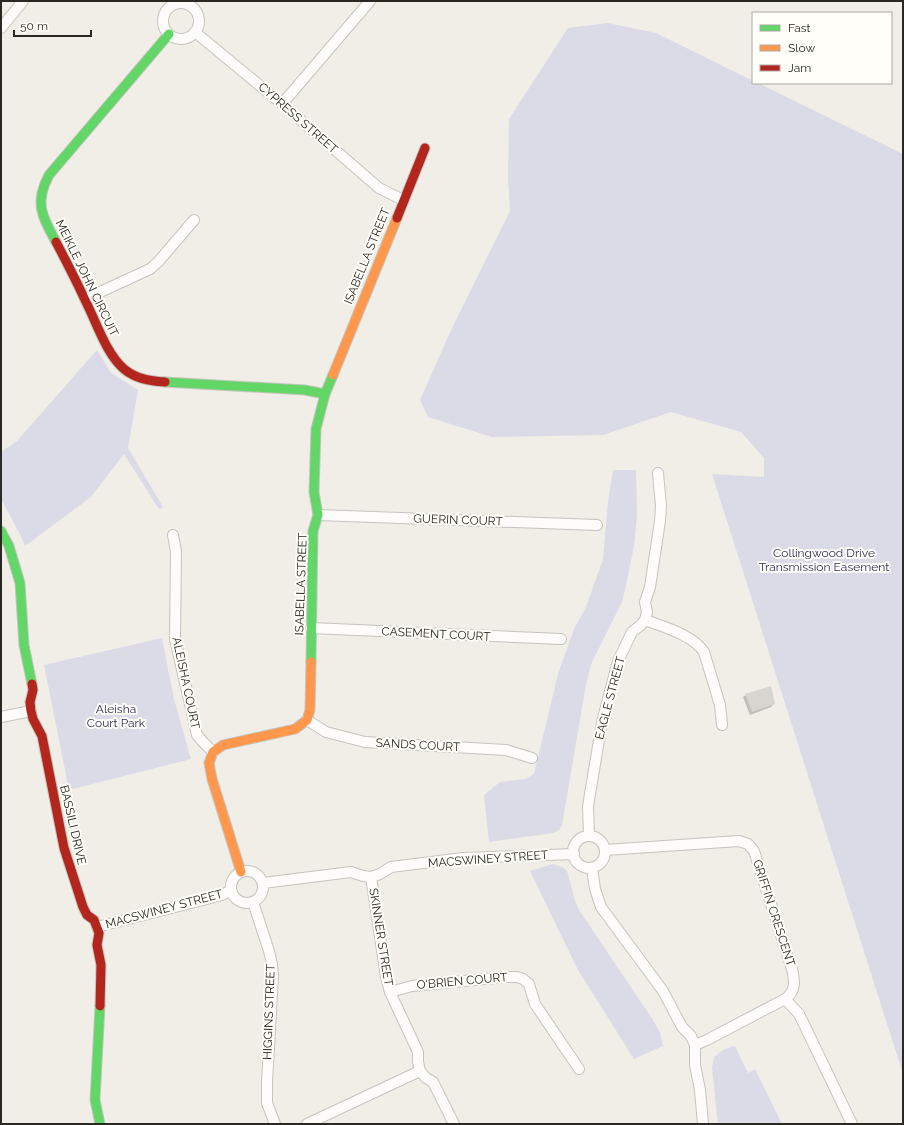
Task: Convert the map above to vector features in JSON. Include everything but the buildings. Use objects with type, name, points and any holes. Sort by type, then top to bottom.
[{"type":"street","points":[[1,28],[23,1]]},
{"type":"street","points":[[160,1],[168,8]]},
{"type":"street","points":[[282,104],[370,1]]},
{"type":"street","points":[[178,3],[197,4],[197,12],[200,22],[192,36],[182,39],[173,37],[165,30],[163,24],[165,13],[168,8],[178,3]]},
{"type":"street","name":"CYPRESS STREET","points":[[195,32],[282,104],[379,188],[403,200]]},
{"type":"street","name":"MEIKLE JOHN CIRCUIT","points":[[169,34],[49,175],[43,186],[40,199],[42,212],[49,229],[86,299],[112,356],[124,369],[133,375],[149,381],[305,390],[324,394]]},
{"type":"street","name":"ISABELLA STREET","points":[[307,720],[310,710],[313,531],[318,514],[314,492],[316,429],[324,394],[425,148]]},
{"type":"street","points":[[86,299],[150,269],[158,262],[194,220]]},
{"type":"street","points":[[658,473],[661,506],[660,521],[650,587],[645,602],[647,612],[645,620],[691,639],[700,645],[704,652],[720,705],[722,725]]},
{"type":"street","name":"GUERIN COURT","points":[[318,514],[597,525]]},
{"type":"street","name":"BASSILI DRIVE","points":[[1,531],[9,546],[20,583],[24,645],[33,690],[30,702],[31,711],[42,736],[64,848],[83,907],[87,915],[94,920],[97,926]]},
{"type":"street","name":"ALEISHA COURT","points":[[173,535],[176,552],[175,639],[197,735],[213,752]]},
{"type":"street","name":"EAGLE STREET","points":[[589,836],[588,806],[602,722],[618,662],[632,632],[645,620]]},
{"type":"street","name":"CASEMENT COURT","points":[[311,628],[561,639]]},
{"type":"street","points":[[1,717],[31,711]]},
{"type":"street","points":[[241,872],[212,779],[209,763],[213,752],[223,745],[295,729],[307,720]]},
{"type":"street","name":"SANDS COURT","points":[[307,720],[326,732],[365,742],[506,750],[532,758]]},
{"type":"street","points":[[589,836],[599,839],[605,850],[603,860],[597,866],[592,868],[580,865],[574,854],[574,848],[579,839],[589,836]]},
{"type":"street","name":"GRIFFIN CRESCENT","points":[[605,850],[728,841],[739,841],[748,844],[754,850],[758,861],[795,981],[792,992],[785,999]]},
{"type":"street","name":"MACSWINEY STREET","points":[[371,877],[380,874],[390,867],[455,859],[574,854]]},
{"type":"street","points":[[592,868],[595,889],[601,906],[663,991],[682,1027],[691,1036],[695,1045],[695,1065],[700,1090],[703,1124]]},
{"type":"street","points":[[247,871],[257,874],[263,883],[264,887],[261,896],[253,902],[243,903],[239,901],[231,890],[233,879],[241,872],[247,871]]},
{"type":"street","points":[[263,883],[351,872],[371,877]]},
{"type":"street","name":"SKINNER STREET","points":[[371,877],[386,977],[390,992],[418,1052],[420,1071]]},
{"type":"street","name":"MACSWINEY STREET","points":[[97,926],[222,895],[231,890]]},
{"type":"street","name":"HIGGINS STREET","points":[[253,902],[272,964],[273,976],[267,1103],[275,1124]]},
{"type":"street","points":[[97,926],[99,933],[97,945],[101,965],[101,992],[95,1100],[100,1124]]},
{"type":"street","name":"O'BRIEN COURT","points":[[390,992],[412,986],[505,977],[517,977],[523,979],[529,984],[535,1004],[579,1069]]},
{"type":"street","points":[[695,1045],[785,999],[799,1014],[852,1124]]},
{"type":"street","points":[[307,1124],[420,1071],[426,1078],[433,1082],[454,1124]]},
{"type":"green space","name":"Collingwood Drive Transmission Easement","points":[[608,23],[656,33],[752,81],[752,84],[760,84],[903,154],[903,1074],[712,474],[764,477],[764,458],[741,432],[671,412],[603,435],[492,437],[428,417],[420,400],[452,328],[510,211],[508,178],[509,119],[568,28]]},
{"type":"green space","points":[[97,350],[111,373],[138,390],[128,448],[163,507],[159,509],[124,454],[91,497],[25,546],[1,499],[1,452],[17,441]]},
{"type":"green space","points":[[613,470],[636,470],[637,516],[634,546],[622,602],[592,662],[586,684],[562,825],[559,830],[554,833],[489,842],[484,795],[500,782],[525,779],[534,774],[558,674],[574,629],[586,607],[603,559],[608,502]]},
{"type":"green space","name":"Aleisha Court Park","points":[[162,638],[174,699],[191,759],[69,790],[44,665]]},
{"type":"green space","points":[[553,864],[562,867],[567,871],[579,910],[653,1020],[660,1033],[663,1046],[634,1059],[578,970],[530,871]]},
{"type":"green space","points":[[735,1046],[748,1073],[755,1069],[782,1124],[718,1124],[712,1068],[714,1057],[725,1049]]},
{"type":"traffic: fast","points":[[56,242],[44,217],[41,202],[44,185],[49,175],[169,34]]},
{"type":"traffic: fast","points":[[311,662],[313,531],[318,515],[314,492],[316,429],[325,394],[333,375]]},
{"type":"traffic: fast","points":[[165,382],[305,390],[325,394]]},
{"type":"traffic: fast","points":[[1,531],[9,546],[20,583],[24,645],[32,684]]},
{"type":"traffic: fast","points":[[100,1006],[95,1100],[100,1124]]},
{"type":"traffic: slow","points":[[333,375],[397,218]]},
{"type":"traffic: slow","points":[[241,872],[212,779],[209,763],[213,752],[223,745],[295,729],[307,720],[310,710],[311,662]]},
{"type":"traffic: jam","points":[[397,218],[425,148]]},
{"type":"traffic: jam","points":[[56,242],[102,337],[118,363],[124,369],[138,377],[165,382]]},
{"type":"traffic: jam","points":[[32,684],[33,690],[30,702],[31,711],[33,719],[42,736],[64,848],[83,907],[87,915],[94,920],[99,933],[97,945],[101,965],[100,1006]]}]
